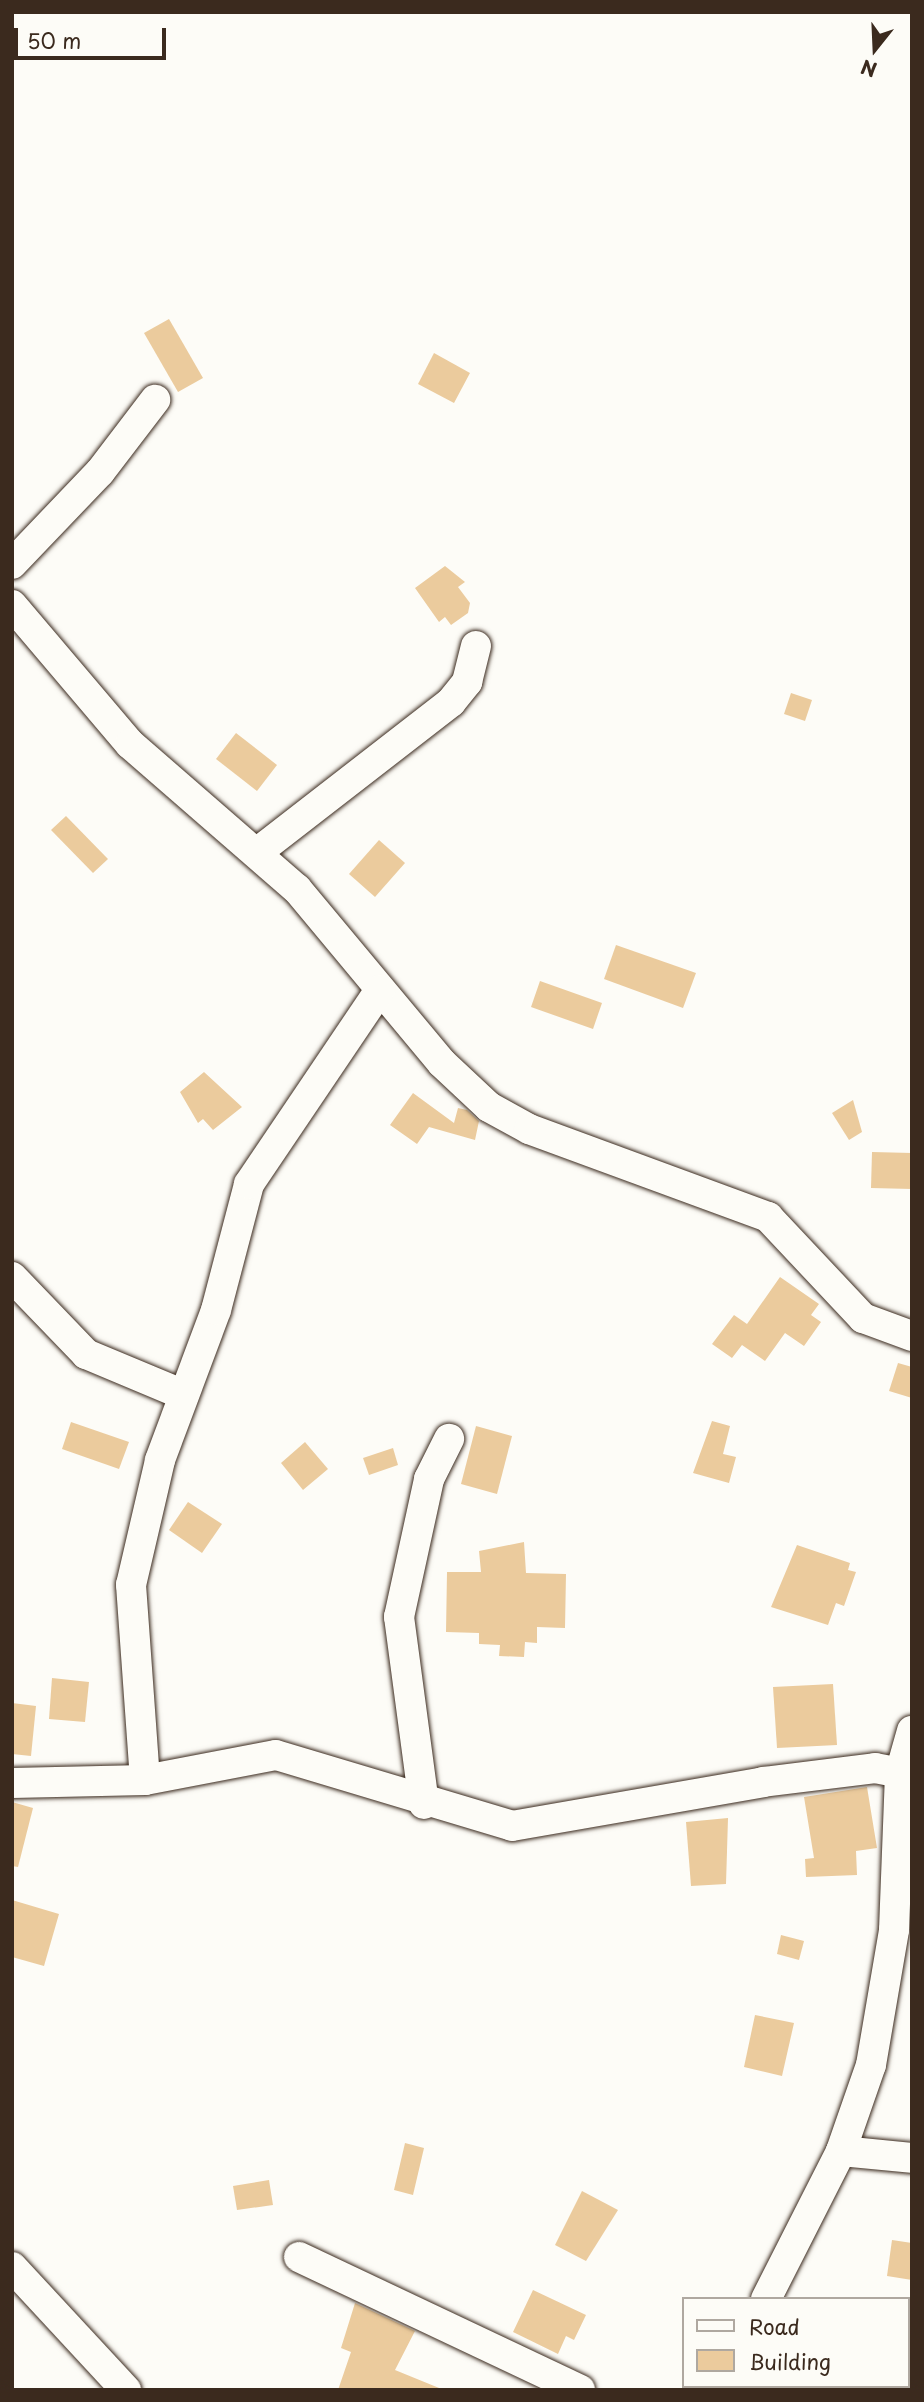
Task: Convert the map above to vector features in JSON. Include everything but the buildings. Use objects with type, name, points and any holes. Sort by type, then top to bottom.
[{"type":"street","points":[[12,564],[100,472],[155,400]]},
{"type":"street","points":[[12,605],[130,744],[259,851],[442,1063],[489,1107],[541,1135],[768,1217],[863,1318],[912,1336]]},
{"type":"street","points":[[259,851],[451,702],[467,682],[476,646]]},
{"type":"street","points":[[145,1780],[131,1585],[160,1460],[216,1310],[249,1184],[380,990]]},
{"type":"street","points":[[12,1277],[86,1354],[184,1395]]},
{"type":"street","points":[[424,1804],[399,1617],[429,1479],[449,1439]]},
{"type":"street","points":[[12,1783],[145,1780],[276,1755],[424,1804],[512,1826],[763,1782],[875,1768],[908,1749]]},
{"type":"street","points":[[767,2297],[841,2151],[883,2005],[894,1930],[908,1749]]},
{"type":"street","points":[[841,2151],[912,2158]]},
{"type":"street","points":[[299,2257],[580,2390]]},
{"type":"street","points":[[12,2267],[126,2390]]}]
